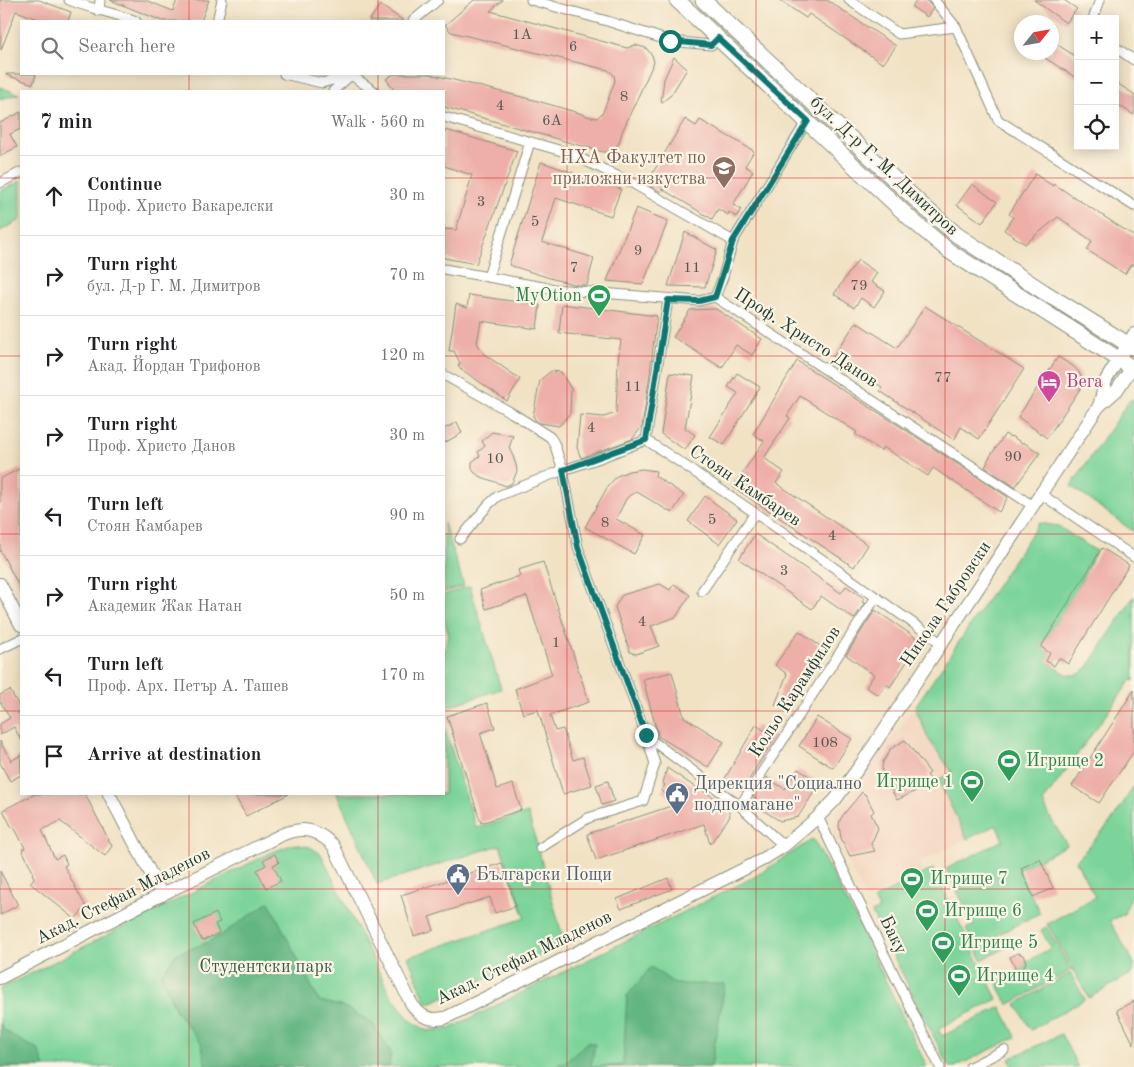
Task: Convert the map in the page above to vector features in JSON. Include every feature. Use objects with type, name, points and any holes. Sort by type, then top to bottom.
[{"type":"main road","name":"бул. Д-р Г. М. Димитров","points":[[677,0],[912,220],[949,251],[1133,367]]},
{"type":"main road","name":"бул. Д-р Г. М. Димитров","points":[[703,0],[924,208],[957,236],[1044,292],[1132,342]]},
{"type":"street","points":[[69,0],[133,20]]},
{"type":"street","points":[[100,0],[100,11]]},
{"type":"street","points":[[217,20],[222,0]]},
{"type":"street","points":[[414,20],[438,0]]},
{"type":"street","points":[[531,0],[670,41],[711,45],[718,38]]},
{"type":"street","points":[[849,0],[900,34],[956,27]]},
{"type":"street","points":[[934,0],[956,27],[998,120],[1134,206]]},
{"type":"street","points":[[1094,15],[1097,1]]},
{"type":"street","points":[[1119,50],[1134,60]]},
{"type":"street","points":[[288,75],[322,83],[348,75]]},
{"type":"street","points":[[334,90],[350,75]]},
{"type":"street","points":[[352,75],[373,90]]},
{"type":"street","points":[[445,117],[569,153],[634,184],[733,241]]},
{"type":"street","points":[[715,297],[733,241],[808,121]]},
{"type":"street","points":[[488,277],[530,142]]},
{"type":"street","points":[[0,183],[20,173]]},
{"type":"street","name":"Проф. Христо Данов","points":[[445,269],[554,289],[668,300],[699,301],[715,297],[1033,506]]},
{"type":"street","points":[[460,539],[498,496],[646,440],[668,300]]},
{"type":"street","name":"Никола Габровски","points":[[1099,406],[1106,380],[1132,342]]},
{"type":"street","name":"Никола Габровски","points":[[818,817],[835,800],[862,763],[1099,406],[1117,390],[1133,367]]},
{"type":"street","points":[[445,376],[550,437],[554,443],[563,470],[578,547],[655,764],[643,800],[588,818],[540,848]]},
{"type":"street","name":"Стоян Камбарев","points":[[646,440],[755,513],[941,643]]},
{"type":"street","points":[[1041,494],[1134,557]]},
{"type":"street","points":[[702,591],[755,513]]},
{"type":"street","points":[[0,584],[20,623]]},
{"type":"street","name":"Кольо Карамфилов","points":[[740,806],[876,597]]},
{"type":"street","points":[[0,649],[20,639]]},
{"type":"street","points":[[646,735],[740,806],[784,846]]},
{"type":"street","points":[[110,795],[162,895]]},
{"type":"street","name":"Акад. Стефан Младенов","points":[[0,978],[290,831],[302,829],[324,836],[333,845],[411,1003],[423,1016],[436,1020],[463,1010],[760,861],[784,846],[818,817]]},
{"type":"street","name":"Баку","points":[[818,817],[882,952],[940,1067]]},
{"type":"street","points":[[970,1067],[1004,1050]]},
{"type":"shaded area","points":[[915,707],[929,740],[952,773],[938,780],[967,839],[920,862],[924,871],[866,899],[832,831],[837,812]]},
{"type":"green space","points":[[0,87],[19,94],[0,99]]},
{"type":"green space","points":[[20,181],[20,221],[0,231],[0,191]]},
{"type":"green space","points":[[1134,399],[1134,532],[1071,486],[1129,401]]},
{"type":"green space","points":[[1039,523],[1058,526],[1096,551],[1076,591],[1041,647],[1050,653],[1046,661],[1070,675],[1081,673],[1088,667],[1134,596],[1134,681],[1131,680],[1043,802],[1067,845],[1018,869],[1040,913],[997,935],[1004,949],[982,960],[966,929],[974,925],[946,869],[1003,840],[996,825],[967,839],[938,780],[952,772],[929,740],[915,707]]},
{"type":"green space","points":[[445,526],[464,586],[445,592]]},
{"type":"green space","points":[[470,586],[501,689],[445,708],[445,647],[449,635],[445,622],[445,595]]},
{"type":"green space","points":[[445,729],[476,828],[528,813],[565,945],[427,1004],[408,957],[525,918],[500,845],[377,884],[337,795],[445,795]]},
{"type":"green space","points":[[1134,786],[1134,889],[1124,914],[1110,921],[1134,963],[1134,972],[1089,998],[1047,924],[1095,897],[1076,861],[1114,818]]},
{"type":"green space","name":"Студентски парк","points":[[813,839],[853,913],[927,1067],[0,1067],[0,989],[270,853],[294,844],[310,847],[321,854],[390,994],[410,1020],[427,1031],[451,1028],[756,876]]},
{"type":"green space","points":[[933,869],[997,999],[938,1029],[942,1036],[1001,1007],[1016,1037],[955,1067],[949,1067],[872,913],[879,909],[874,899]]},
{"type":"green space","points":[[269,902],[319,1001],[345,1007],[372,1023],[391,1052],[389,1067],[206,1067],[201,1043],[176,1011],[161,975],[176,954],[206,943],[221,935]]},
{"type":"green space","points":[[1046,927],[1071,970],[1008,1005],[997,983],[1024,968],[1026,962],[1051,948],[1041,930]]},
{"type":"green space","points":[[651,967],[675,984],[725,984],[711,1067],[591,1067],[623,1065],[627,996]]},
{"type":"green space","points":[[1070,973],[1085,999],[1031,1030],[1016,1004]]},
{"type":"green space","points":[[0,1023],[4,1030],[38,1049],[45,1067],[0,1067]]},
{"type":"green space","points":[[1061,1034],[1078,1067],[1013,1067],[1009,1059]]},
{"type":"green space","points":[[587,1042],[595,1044],[591,1067],[546,1067],[565,1063]]},
{"type":"building","points":[[0,0],[39,0],[71,12],[68,20],[40,20],[16,11],[1,50]]},
{"type":"building","points":[[110,0],[145,0],[173,11],[177,0],[209,0],[201,20],[160,20]]},
{"type":"building","points":[[474,0],[503,0],[490,11],[627,48],[635,45],[646,48],[652,55],[654,62],[622,132],[619,143],[610,152],[603,152],[445,107],[445,90],[394,90],[386,79],[392,75],[434,75],[534,100],[590,117],[597,118],[603,112],[615,81],[614,75],[608,70],[451,32],[445,25]]},
{"type":"building","points":[[779,0],[827,0],[896,46],[883,64],[809,14],[806,18]]},
{"type":"building","points":[[916,0],[925,0],[933,8],[927,17],[912,7]]},
{"type":"building","points":[[1034,0],[1064,0],[1077,9],[1066,23],[1059,18],[1059,15],[1055,15]]},
{"type":"building","points":[[380,5],[402,20],[370,20]]},
{"type":"building","points":[[1059,46],[1074,55],[1074,76],[1048,60],[1059,60]]},
{"type":"building","points":[[674,57],[687,69],[671,95],[661,103],[664,79]]},
{"type":"building","points":[[20,74],[36,75],[33,84],[6,75]]},
{"type":"building","points":[[1119,85],[1134,94],[1134,115],[1119,106]]},
{"type":"building","points":[[20,113],[20,129],[10,134],[17,147],[0,156],[0,123]]},
{"type":"building","points":[[685,119],[696,126],[700,120],[754,151],[745,166],[753,171],[733,205],[741,209],[736,217],[729,212],[728,215],[718,209],[712,219],[662,189],[661,192],[646,184]]},
{"type":"building","points":[[446,130],[517,151],[476,264],[445,258],[445,229],[456,230],[472,175],[445,166]]},
{"type":"building","points":[[541,162],[621,189],[611,216],[556,198],[542,242],[594,258],[587,285],[577,285],[553,279],[509,265]]},
{"type":"building","points":[[1035,174],[1053,186],[1054,184],[1134,236],[1134,266],[1131,264],[1125,274],[1087,250],[1092,241],[1058,217],[1025,244],[1004,230],[1013,217],[1009,214]]},
{"type":"building","points":[[972,184],[997,202],[982,223],[957,205]]},
{"type":"building","points":[[636,208],[668,221],[643,284],[607,281]]},
{"type":"building","points":[[685,232],[717,250],[705,287],[668,286]]},
{"type":"building","points":[[858,260],[877,273],[871,282],[885,291],[874,307],[861,298],[854,308],[834,294]]},
{"type":"building","points":[[469,295],[540,305],[537,329],[481,321],[477,343],[484,354],[520,379],[507,401],[458,367],[460,363],[454,351],[449,351],[456,304],[467,308]]},
{"type":"building","points":[[562,304],[657,316],[642,427],[632,439],[581,458],[577,448],[580,415],[604,417],[616,413],[618,361],[621,340],[559,333]]},
{"type":"building","points":[[925,306],[1024,369],[979,439],[961,427],[954,440],[880,391],[882,387],[833,357],[856,322],[897,348]]},
{"type":"building","points":[[716,309],[762,339],[752,355],[736,345],[722,368],[673,337],[690,310]]},
{"type":"building","name":"Вега","points":[[1058,357],[1078,371],[1081,376],[1081,382],[1080,389],[1047,438],[1018,417]]},
{"type":"building","points":[[797,361],[1008,497],[999,512],[933,468],[928,476],[883,447],[881,451],[855,434],[857,432],[800,396],[787,416],[790,418],[764,458],[784,472],[776,483],[868,545],[854,567],[733,487],[764,441],[753,434]]},
{"type":"building","points":[[551,371],[561,372],[571,389],[570,413],[559,426],[540,423],[533,416],[540,380]]},
{"type":"building","points":[[670,373],[694,376],[685,428],[695,435],[685,450],[661,434]]},
{"type":"building","points":[[737,373],[760,387],[724,445],[710,437],[738,393],[728,387]]},
{"type":"building","points":[[457,422],[462,433],[445,442],[445,428]]},
{"type":"building","points":[[492,432],[513,436],[509,448],[517,471],[512,483],[506,486],[479,476],[472,469],[472,462],[480,456],[478,452],[485,446],[482,441]]},
{"type":"building","points":[[1005,434],[1023,442],[1040,453],[1015,487],[985,467]]},
{"type":"building","points":[[20,469],[20,588],[0,550],[0,479]]},
{"type":"building","points":[[642,469],[656,471],[655,476],[684,495],[672,513],[637,492],[626,499],[616,519],[645,535],[634,554],[585,527],[608,486],[617,476],[629,471]]},
{"type":"building","points":[[705,496],[737,519],[719,544],[688,521]]},
{"type":"building","points":[[755,534],[841,593],[846,586],[864,598],[862,601],[865,603],[854,619],[821,596],[812,609],[739,559]]},
{"type":"building","points":[[1102,548],[1129,565],[1068,664],[1059,658],[1054,666],[1046,661],[1050,653],[1041,647]]},
{"type":"building","points":[[543,562],[589,702],[550,715],[555,731],[563,729],[573,760],[583,757],[592,785],[563,794],[538,710],[523,714],[515,689],[552,675],[527,596],[486,609],[480,590],[520,576],[518,570]]},
{"type":"building","points":[[660,584],[670,590],[674,584],[690,595],[676,617],[651,626],[659,646],[636,654],[630,652],[615,607],[622,595]]},
{"type":"building","points":[[875,610],[921,641],[890,687],[886,684],[878,695],[866,687],[874,675],[846,655]]},
{"type":"building","points":[[799,631],[823,648],[794,688],[786,710],[775,705],[787,674],[775,665]]},
{"type":"building","points":[[672,672],[684,717],[724,742],[708,767],[658,736],[643,679]]},
{"type":"building","points":[[10,690],[20,708],[18,712],[20,715],[20,738],[14,727],[0,735],[0,724],[10,718],[0,701],[0,695]]},
{"type":"building","points":[[1134,690],[1134,751],[1099,803],[1072,786]]},
{"type":"building","points":[[487,703],[495,728],[480,733],[497,789],[513,784],[521,810],[481,823],[447,716]]},
{"type":"building","points":[[817,717],[852,739],[833,768],[799,746]]},
{"type":"building","points":[[756,725],[775,737],[742,791],[724,780]]},
{"type":"building","points":[[905,740],[930,773],[927,775],[930,779],[926,783],[928,785],[897,800],[886,781],[888,779],[882,771],[882,767],[889,750]]},
{"type":"building","points":[[0,741],[11,761],[20,756],[20,776],[10,781],[0,763]]},
{"type":"building","points":[[667,768],[727,805],[730,816],[710,844],[704,824],[596,860],[587,834],[680,803],[661,791],[665,785],[663,783]]},
{"type":"building","points":[[798,769],[820,783],[798,817],[780,821],[753,804],[756,799],[753,797],[766,777],[785,789]]},
{"type":"building","points":[[608,781],[614,801],[602,805],[596,785]]},
{"type":"building","points":[[862,792],[874,811],[871,814],[878,828],[871,844],[875,851],[850,856],[841,838],[840,820]]},
{"type":"building","points":[[33,795],[86,795],[112,846],[105,856],[60,821],[42,830],[55,859],[63,855],[67,864],[64,866],[86,907],[75,919],[30,883],[34,878],[22,849],[25,848],[3,810]]},
{"type":"building","points":[[235,795],[287,795],[246,816]]},
{"type":"building","points":[[275,854],[279,863],[273,865],[281,881],[266,888],[257,870],[266,865],[263,860]]},
{"type":"building","points":[[1040,859],[1053,888],[1033,897],[1021,868]]},
{"type":"building","points":[[502,863],[516,906],[495,913],[490,897],[429,917],[434,930],[414,936],[401,895]]},
{"type":"building","points":[[0,871],[18,905],[0,915]]},
{"type":"building","points":[[668,878],[672,889],[621,909],[617,899]]},
{"type":"building","points":[[216,913],[220,922],[215,924],[219,933],[202,941],[194,924]]},
{"type":"building","points":[[1018,953],[1023,955],[1026,962],[1024,967],[1017,971],[1010,957]]},
{"type":"building","points":[[1134,1001],[1134,1045],[1117,1010]]},
{"type":"place","name":"НХА Факултет по приложни изкуства","points":[[724,189]]},
{"type":"place","name":"MyOtion","points":[[599,317]]},
{"type":"place","name":"Вега","points":[[1049,403]]},
{"type":"place","name":"Игрище 2","points":[[1009,782]]},
{"type":"place","name":"Игрище 1","points":[[972,803]]},
{"type":"place","name":"Дирекция \"Социално подпомагане\"","points":[[677,815]]},
{"type":"place","name":"Български Пощи","points":[[458,896]]},
{"type":"place","name":"Игрище 7","points":[[912,900]]},
{"type":"place","name":"Игрище 6","points":[[927,932]]},
{"type":"place","name":"Игрище 5","points":[[943,964]]},
{"type":"place","name":"Игрище 4","points":[[959,997]]},
{"type":"route","points":[[646,735],[578,547],[563,470],[646,440],[668,300],[699,301],[715,297],[733,241],[808,121],[718,38],[711,45],[670,41]]}]
